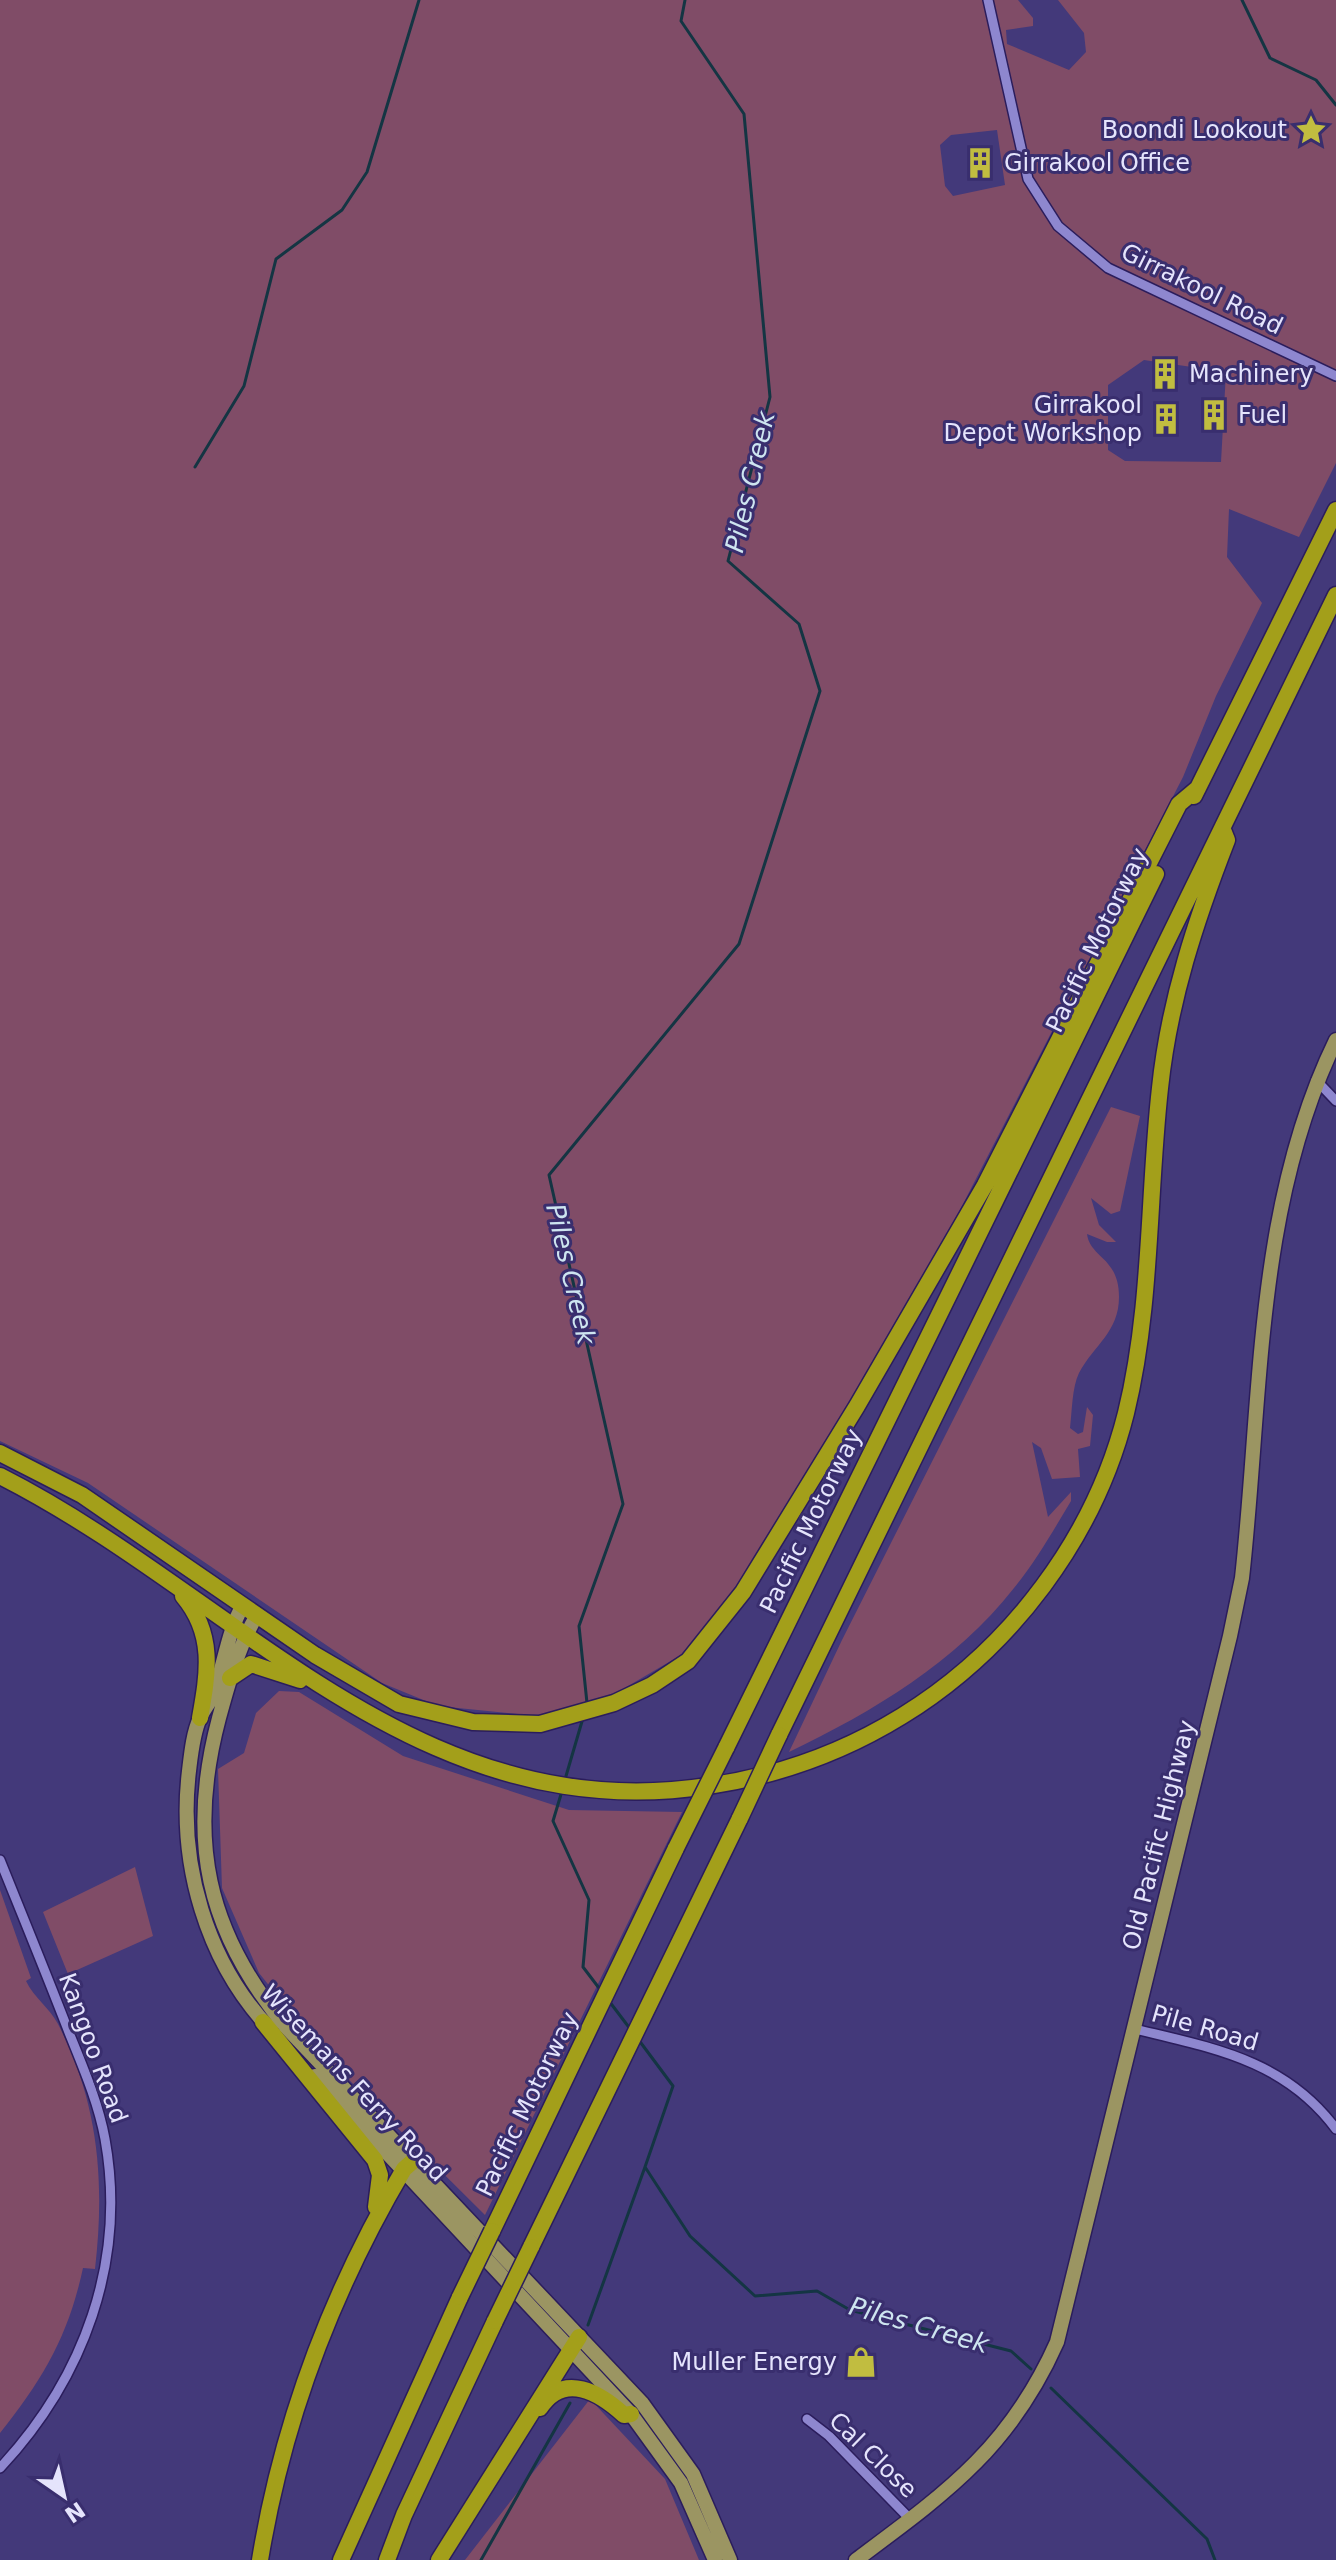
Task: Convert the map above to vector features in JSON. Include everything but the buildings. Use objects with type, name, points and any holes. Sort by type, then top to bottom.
[{"type":"highway","name":"Pacific Motorway","points":[[341,2560],[460,2297],[676,1848],[1336,510]]},
{"type":"highway","points":[[387,2560],[404,2515],[607,2087],[1336,595]]},
{"type":"highway","points":[[0,1453],[82,1495],[315,1655],[399,1704],[473,1722],[540,1724],[614,1703],[652,1685],[688,1661],[743,1592],[955,1240],[1179,804],[1198,788]]},
{"type":"highway","points":[[0,1476],[72,1516],[331,1693],[416,1741],[507,1774],[627,1793],[677,1791],[787,1769],[841,1749],[912,1710],[969,1668],[1005,1633],[1067,1553],[1114,1453],[1137,1362],[1160,1086],[1175,1000],[1196,921],[1227,840],[1223,830]]},
{"type":"highway","points":[[168,1581],[191,1606],[205,1634],[208,1672],[200,1718]]},
{"type":"highway","points":[[230,1678],[251,1664],[331,1693]]},
{"type":"highway","points":[[263,2022],[375,2160],[379,2194],[368,2230]]},
{"type":"highway","points":[[260,2560],[289,2420],[324,2323],[368,2230],[408,2165]]},
{"type":"highway","points":[[439,2560],[574,2344]]},
{"type":"highway","points":[[519,2433],[524,2433],[545,2401],[567,2390],[595,2392],[624,2415],[631,2414]]},
{"type":"main road","name":"Old Pacific Highway","points":[[856,2560],[981,2461],[1046,2368],[1057,2342],[1084,2244],[1242,1578],[1276,1228],[1288,1171],[1316,1080],[1336,1040]]},
{"type":"main road","name":"Wisemans Ferry Road","points":[[243,1605],[204,1792],[203,1848],[223,1927],[237,1959],[270,2008],[408,2165],[574,2344],[631,2414],[681,2483],[715,2560]]},
{"type":"main road","name":"Wisemans Ferry Road","points":[[257,1615],[238,1630],[212,1697],[200,1718],[186,1809],[194,1881],[209,1931],[225,1966],[263,2022],[408,2165]]},
{"type":"main road","name":"Wisemans Ferry Road","points":[[574,2344],[642,2403],[668,2436],[693,2474],[730,2560]]},
{"type":"street","name":"Girrakool Road","points":[[988,0],[1028,179],[1058,226],[1108,268],[1336,376]]},
{"type":"street","points":[[1316,1080],[1336,1101]]},
{"type":"street","name":"Kangoo Road","points":[[0,1860],[93,2094],[105,2137],[111,2206],[100,2298],[81,2348],[45,2413],[0,2468]]},
{"type":"street","name":"Pile Road","points":[[1135,2029],[1224,2050],[1261,2064],[1293,2085],[1336,2129]]},
{"type":"street","name":"Cal Close","points":[[807,2419],[829,2436],[910,2519]]},
{"type":"shaded area","points":[[0,0],[1018,0],[1033,18],[1033,26],[1006,30],[1007,44],[1069,70],[1086,52],[1084,33],[1058,0],[1336,0],[1336,463],[1299,537],[1229,509],[1227,557],[1262,603],[1216,696],[1183,777],[931,1266],[739,1586],[681,1655],[611,1696],[537,1716],[438,1706],[382,1683],[88,1483],[0,1441]],"holes":[[[997,130],[1005,185],[953,196],[945,186],[940,145],[951,135]],[[1144,360],[1226,372],[1221,462],[1125,461],[1108,450],[1108,385]]]},
{"type":"shaded area","points":[[1111,1107],[1140,1116],[1120,1211],[1111,1214],[1091,1198],[1099,1225],[1116,1242],[1087,1234],[1089,1242],[1110,1266],[1118,1284],[1119,1297],[1115,1320],[1085,1363],[1075,1385],[1070,1428],[1078,1434],[1083,1432],[1087,1407],[1093,1415],[1090,1446],[1078,1449],[1080,1477],[1052,1479],[1041,1448],[1032,1442],[1048,1517],[1071,1492],[1071,1501],[1022,1578],[966,1640],[882,1702],[789,1752],[842,1640]]},
{"type":"shaded area","points":[[279,1691],[299,1692],[403,1756],[569,1810],[682,1812],[485,2215],[329,2060],[259,1973],[222,1888],[218,1769],[244,1753],[256,1713]]},
{"type":"shaded area","points":[[135,1867],[153,1936],[68,1974],[43,1912]]},
{"type":"shaded area","points":[[0,1890],[31,1978],[26,1981],[58,2024],[82,2084],[96,2144],[99,2205],[95,2269],[83,2268],[70,2315],[52,2356],[0,2433]]},
{"type":"shaded area","points":[[590,2399],[665,2479],[699,2560],[465,2560]]},
{"type":"waterway","points":[[195,467],[244,386],[276,259],[342,210],[367,172],[419,0]]},
{"type":"waterway","name":"Piles Creek","points":[[587,1703],[579,1626],[623,1504],[549,1175],[739,944],[820,691],[799,624],[728,561],[770,397],[744,114],[681,21],[685,0]]},
{"type":"waterway","points":[[1242,0],[1270,58],[1316,80],[1336,105]]},
{"type":"waterway","name":"Piles Creek","points":[[566,1776],[583,1718]]},
{"type":"waterway","name":"Piles Creek","points":[[562,1791],[553,1821],[589,1900],[583,1967],[602,1992]]},
{"type":"waterway","name":"Piles Creek","points":[[609,2001],[631,2030]]},
{"type":"waterway","name":"Piles Creek","points":[[638,2039],[673,2086],[645,2167],[690,2236],[755,2296],[817,2291],[850,2310],[1011,2351],[1031,2369]]},
{"type":"waterway","points":[[588,2325],[645,2167]]},
{"type":"waterway","name":"Piles Creek","points":[[1051,2388],[1207,2539],[1215,2560]]},
{"type":"waterway","points":[[481,2560],[570,2403]]},
{"type":"place","name":"Boondi Lookout","points":[[1311,130]]},
{"type":"place","name":"Girrakool Office","points":[[980,163]]},
{"type":"place","name":"Machinery","points":[[1165,374]]},
{"type":"place","name":"Fuel","points":[[1214,415]]},
{"type":"place","name":"Girrakool Depot Workshop","points":[[1166,419]]},
{"type":"place","name":"Muller Energy","points":[[861,2362]]}]
